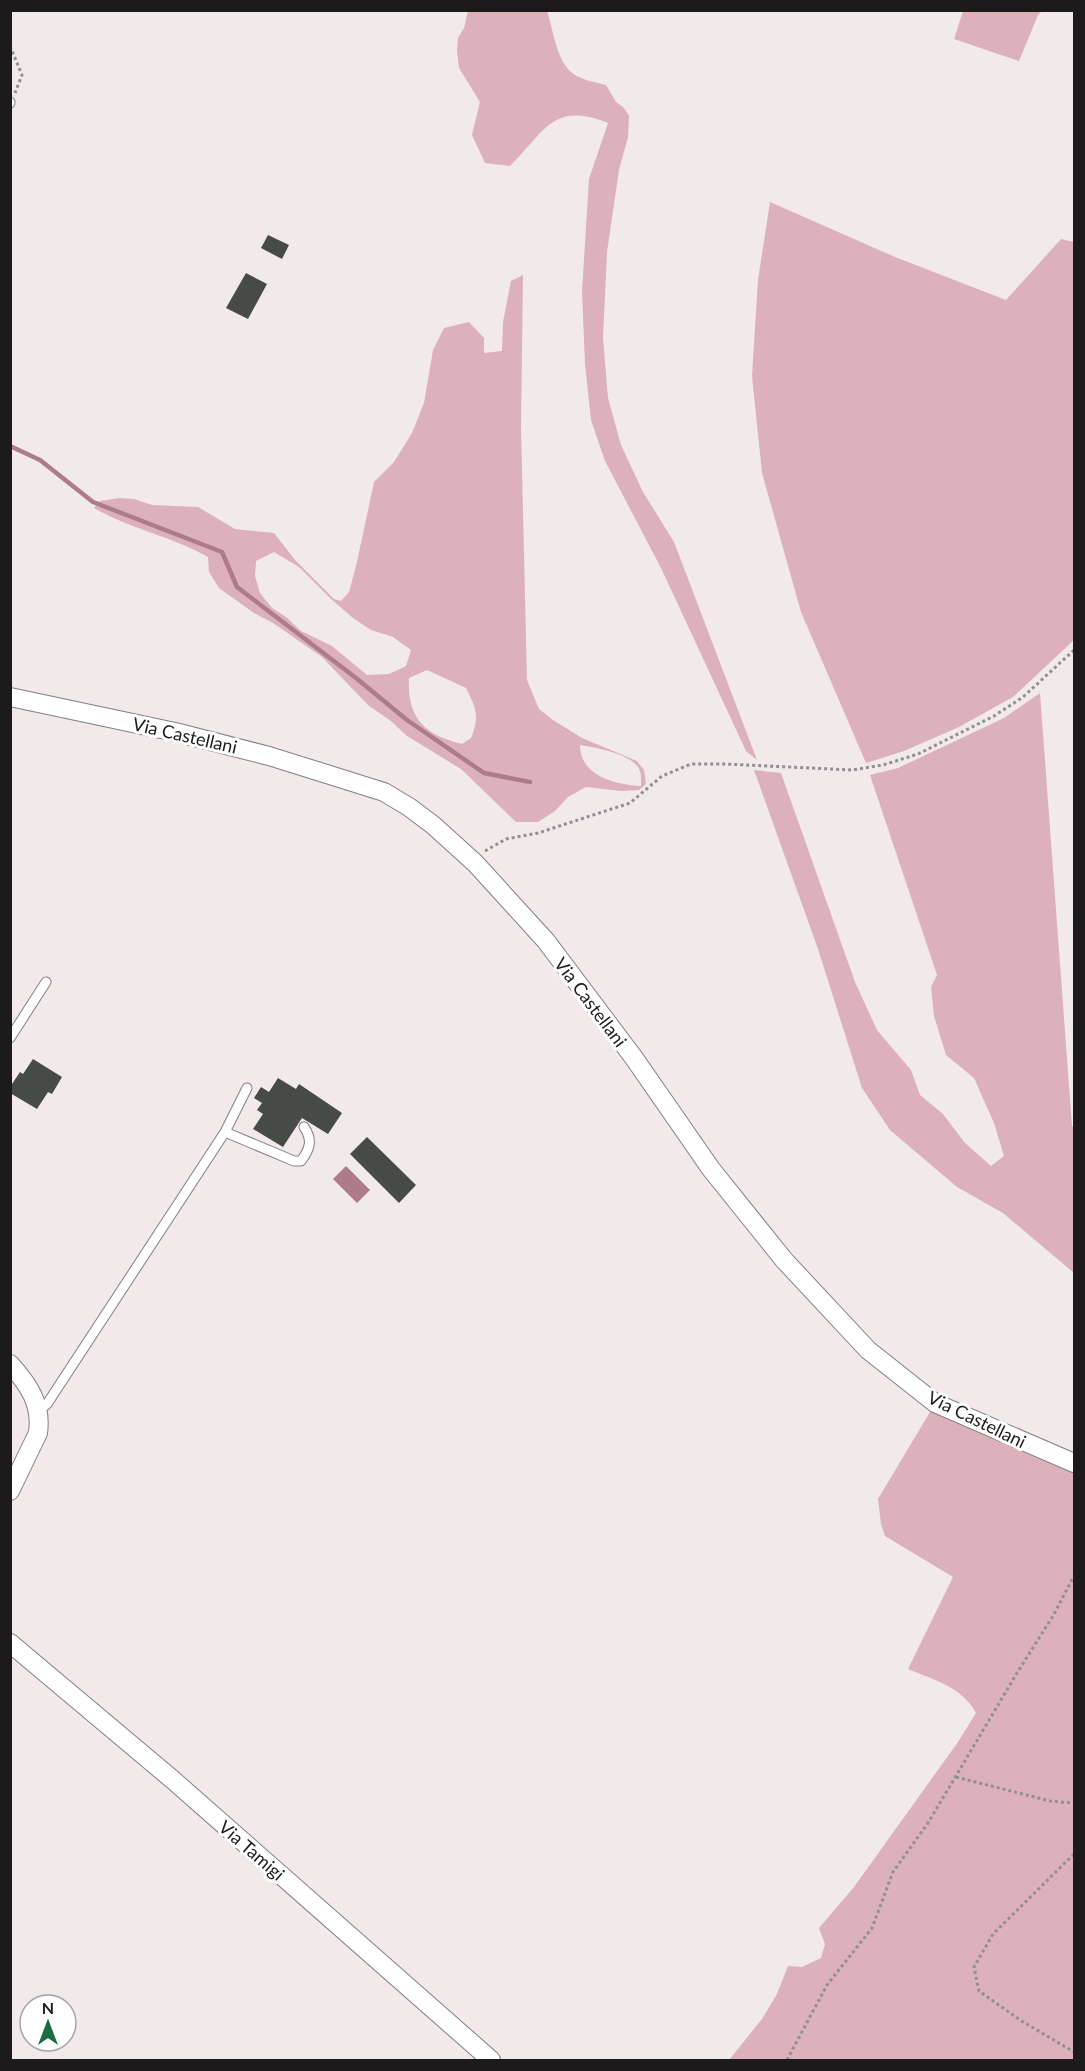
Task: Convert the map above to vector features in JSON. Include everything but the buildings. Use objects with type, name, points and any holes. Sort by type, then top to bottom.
[{"type":"street","name":"Via Castellani","points":[[10,697],[176,732],[269,756],[384,792],[433,825],[472,860],[546,941],[634,1058],[711,1169],[784,1260],[868,1350],[935,1403],[1074,1463]]},
{"type":"street","points":[[10,1364],[28,1384],[38,1412],[38,1433],[10,1491]]},
{"type":"street","name":"Via Tamigi","points":[[10,1642],[182,1788],[490,2061]]},
{"type":"lane","points":[[10,1038],[46,982]]},
{"type":"lane","points":[[38,1412],[47,1404],[225,1132],[247,1088]]},
{"type":"lane","points":[[225,1132],[294,1161],[301,1161],[310,1147],[310,1135],[304,1127]]},
{"type":"path","points":[[10,46],[22,75],[11,103]]},
{"type":"path","points":[[472,860],[506,839],[538,833],[630,803],[662,776],[691,764],[852,770],[883,765],[918,754],[1004,710],[1023,697],[1074,650]]},
{"type":"path","points":[[787,2061],[827,1985],[872,1928],[893,1872],[928,1824],[1053,1616],[1074,1576]]},
{"type":"path","points":[[956,1777],[1050,1801],[1074,1803]]},
{"type":"path","points":[[1074,1854],[993,1934],[974,1967],[979,1991],[1020,2020],[1074,2052]]},
{"type":"shaded area","points":[[963,10],[1042,11],[1038,15],[1019,61],[954,39]]},
{"type":"shaded area","points":[[468,11],[547,11],[558,51],[566,66],[579,77],[606,85],[616,102],[629,116],[628,137],[619,170],[607,252],[603,338],[608,398],[621,445],[643,492],[674,542],[757,760],[746,751],[661,568],[605,461],[591,420],[585,364],[582,291],[589,179],[608,123],[589,117],[562,118],[542,132],[510,166],[485,163],[472,135],[480,102],[459,68],[457,51],[458,38],[464,28]]},
{"type":"shaded area","points":[[770,202],[895,257],[1006,300],[1061,239],[1074,242],[1074,640],[1013,697],[959,727],[904,751],[866,763],[801,612],[762,473],[752,376],[758,280]]},
{"type":"shaded area","points":[[523,275],[521,427],[527,680],[539,709],[582,738],[637,761],[644,770],[646,784],[639,790],[621,791],[586,787],[568,797],[555,811],[538,822],[516,822],[461,769],[407,736],[368,705],[322,657],[219,588],[209,572],[208,557],[180,543],[122,522],[94,508],[100,501],[119,498],[134,499],[152,505],[198,507],[235,529],[274,533],[295,560],[334,599],[341,601],[349,592],[374,482],[394,462],[412,433],[424,403],[433,350],[444,328],[469,322],[484,338],[484,353],[502,351],[503,322],[511,281]],"holes":[[[274,552],[299,567],[353,618],[371,630],[393,637],[411,650],[406,666],[389,674],[367,675],[332,646],[301,631],[272,608],[260,593],[255,576],[256,561]],[[427,670],[466,688],[476,712],[471,738],[462,744],[437,736],[420,723],[411,704],[409,678]],[[580,745],[603,749],[627,758],[638,767],[641,786],[621,784],[601,777],[586,764]]]},
{"type":"shaded area","points":[[1040,693],[1072,1126],[1074,1127],[1074,1273],[1003,1213],[957,1187],[890,1130],[862,1088],[818,949],[754,770],[781,773],[855,982],[877,1030],[911,1070],[920,1095],[943,1114],[965,1143],[991,1166],[1004,1156],[994,1123],[974,1078],[946,1055],[934,1016],[931,987],[937,975],[870,775],[898,768],[1004,718]]},
{"type":"shaded area","points":[[346,1166],[370,1190],[357,1203],[333,1179]]},
{"type":"shaded area","points":[[933,1407],[1074,1466],[1074,2060],[729,2060],[762,2019],[777,1994],[788,1966],[802,1967],[821,1958],[825,1944],[819,1928],[854,1887],[958,1742],[976,1713],[970,1704],[955,1691],[908,1669],[953,1577],[885,1536],[881,1524],[878,1499]]},
{"type":"waterway","points":[[10,446],[40,460],[93,502],[222,552],[237,587],[407,720],[484,773],[530,782]]}]
